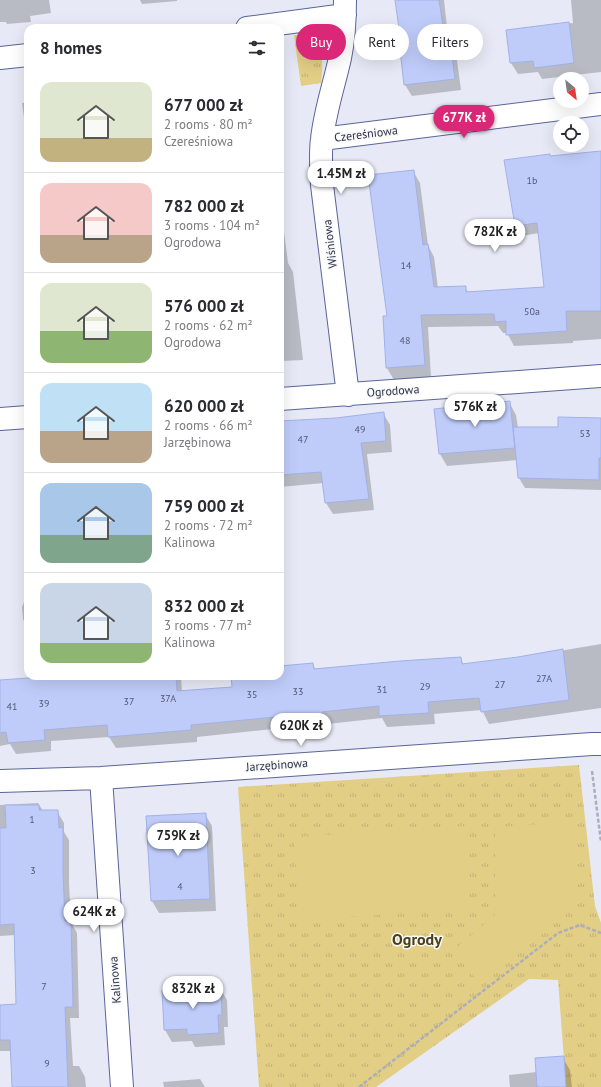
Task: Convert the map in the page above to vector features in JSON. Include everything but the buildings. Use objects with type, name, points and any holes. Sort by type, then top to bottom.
[{"type":"street","points":[[267,24],[345,8]]},
{"type":"street","name":"Wiśniowa","points":[[345,8],[344,36],[326,117],[322,140],[321,164],[322,185],[348,395]]},
{"type":"street","points":[[0,58],[24,55]]},
{"type":"street","name":"Czereśniowa","points":[[322,140],[601,104]]},
{"type":"street","name":"Ogrodowa","points":[[284,399],[601,376]]},
{"type":"street","points":[[0,419],[24,417]]},
{"type":"street","name":"Jarzębinowa","points":[[0,781],[101,778],[596,744]]},
{"type":"street","name":"Kalinowa","points":[[101,778],[122,1087]]},
{"type":"path","points":[[596,744],[590,759],[601,842]]},
{"type":"path","points":[[359,1087],[558,933],[580,926],[601,934]]},
{"type":"green space","points":[[294,35],[296,35],[296,50]]},
{"type":"green space","points":[[297,60],[322,60],[321,83],[301,86]]},
{"type":"green space","points":[[579,765],[595,906],[601,923],[601,1087],[566,1087],[558,980],[529,979],[376,1087],[259,1087],[238,787]]},
{"type":"green space","points":[[571,822],[579,895],[476,979],[457,956],[456,948],[495,915],[495,827]]},
{"type":"green space","points":[[466,826],[469,909],[299,920],[294,837]]},
{"type":"district","name":"Ogrody","points":[[417,939]]}]
